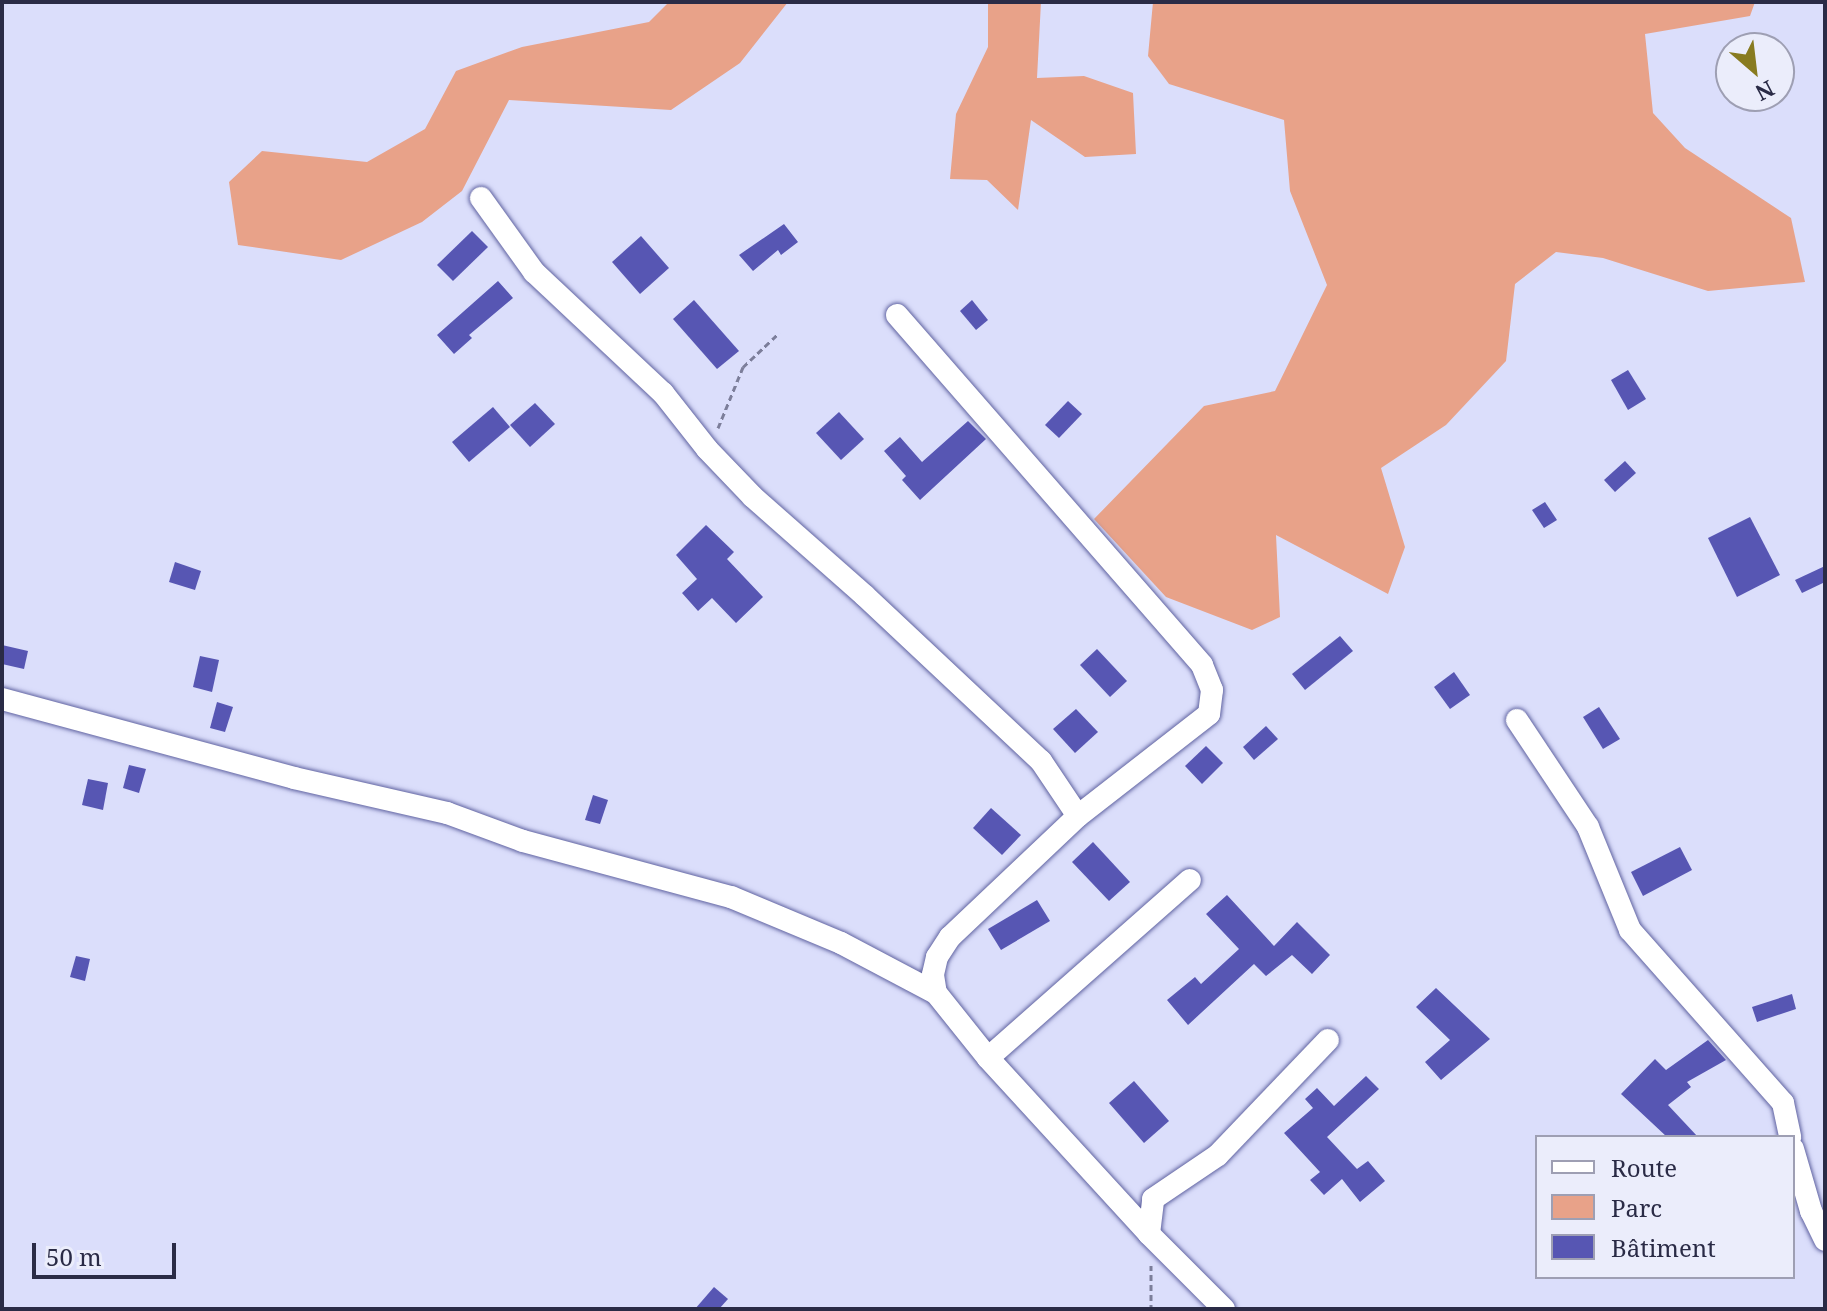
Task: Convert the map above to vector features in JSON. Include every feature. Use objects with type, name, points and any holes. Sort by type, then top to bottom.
[{"type":"street","points":[[481,198],[534,272],[663,393],[707,449],[753,497],[864,595],[1041,761],[1078,816]]},
{"type":"street","points":[[897,315],[1202,665],[1212,690],[1209,714],[1078,816],[950,937],[937,957],[933,975],[936,993]]},
{"type":"street","points":[[2,699],[294,778],[447,813],[523,841],[731,897],[841,943],[936,993],[988,1058],[1149,1234],[1224,1309]]},
{"type":"street","points":[[1517,720],[1588,827],[1630,930],[1783,1103],[1790,1135]]},
{"type":"street","points":[[988,1058],[1190,880]]},
{"type":"street","points":[[1149,1234],[1153,1199],[1218,1155],[1328,1040]]},
{"type":"street","points":[[1795,1156],[1811,1211],[1825,1240]]},
{"type":"path","points":[[707,449],[743,367],[779,333]]},
{"type":"path","points":[[1149,1234],[1151,1309]]},
{"type":"green space","points":[[669,2],[788,2],[740,63],[671,110],[509,100],[462,191],[422,222],[341,260],[238,245],[229,182],[262,151],[367,162],[425,129],[456,71],[522,47],[649,22]]},
{"type":"green space","points":[[988,2],[1041,2],[1037,78],[1084,76],[1133,93],[1136,154],[1085,157],[1031,120],[1018,210],[987,180],[950,179],[956,114],[988,47]]},
{"type":"green space","points":[[1153,2],[1755,2],[1750,16],[1645,34],[1653,113],[1685,148],[1791,218],[1805,282],[1708,291],[1603,258],[1556,252],[1515,284],[1506,361],[1446,425],[1381,468],[1405,547],[1388,594],[1276,535],[1280,617],[1252,630],[1166,597],[1094,519],[1204,406],[1275,391],[1327,285],[1290,191],[1284,120],[1169,84],[1148,56]]},
{"type":"building","points":[[784,224],[798,242],[781,255],[778,250],[753,271],[739,255]]},
{"type":"building","points":[[472,231],[488,247],[453,281],[437,265]]},
{"type":"building","points":[[641,236],[669,268],[640,294],[612,262]]},
{"type":"building","points":[[498,281],[513,298],[469,335],[472,338],[454,354],[437,335]]},
{"type":"building","points":[[694,300],[739,351],[717,369],[673,319]]},
{"type":"building","points":[[972,300],[988,320],[976,330],[960,311]]},
{"type":"building","points":[[1628,370],[1646,399],[1628,410],[1611,380]]},
{"type":"building","points":[[1068,401],[1082,414],[1059,438],[1045,425]]},
{"type":"building","points":[[535,403],[555,424],[530,447],[510,425]]},
{"type":"building","points":[[493,407],[510,427],[469,462],[452,442]]},
{"type":"building","points":[[839,412],[864,439],[841,460],[816,433]]},
{"type":"building","points":[[968,421],[986,439],[920,500],[902,480],[906,476],[884,451],[900,437],[922,462]]},
{"type":"building","points":[[1625,461],[1636,473],[1615,492],[1604,480]]},
{"type":"building","points":[[1545,502],[1557,520],[1544,528],[1532,510]]},
{"type":"building","points":[[1750,517],[1780,575],[1737,597],[1708,538]]},
{"type":"building","points":[[706,525],[734,552],[727,559],[763,597],[736,623],[712,598],[698,611],[682,593],[697,579],[676,555]]},
{"type":"building","points":[[175,562],[201,571],[195,590],[169,582]]},
{"type":"building","points":[[1825,566],[1825,582],[1802,593],[1795,580]]},
{"type":"building","points":[[1340,636],[1353,651],[1305,690],[1292,674]]},
{"type":"building","points":[[2,645],[28,651],[24,669],[2,664]]},
{"type":"building","points":[[1097,649],[1127,681],[1110,697],[1080,665]]},
{"type":"building","points":[[200,656],[219,660],[212,692],[193,687]]},
{"type":"building","points":[[1454,672],[1470,695],[1450,709],[1434,687]]},
{"type":"building","points":[[217,702],[233,707],[225,732],[210,728]]},
{"type":"building","points":[[1599,707],[1620,739],[1603,749],[1583,717]]},
{"type":"building","points":[[1076,709],[1098,732],[1075,753],[1053,729]]},
{"type":"building","points":[[1266,726],[1278,739],[1254,760],[1243,747]]},
{"type":"building","points":[[1206,746],[1223,763],[1202,784],[1185,766]]},
{"type":"building","points":[[129,765],[146,769],[139,793],[123,788]]},
{"type":"building","points":[[88,779],[108,783],[103,810],[82,805]]},
{"type":"building","points":[[593,795],[608,800],[600,824],[585,820]]},
{"type":"building","points":[[991,808],[1021,835],[1002,855],[973,828]]},
{"type":"building","points":[[1093,842],[1130,882],[1109,901],[1072,862]]},
{"type":"building","points":[[1680,847],[1692,870],[1643,896],[1631,872]]},
{"type":"building","points":[[1227,895],[1274,946],[1297,922],[1330,955],[1312,974],[1292,955],[1266,976],[1254,964],[1188,1025],[1167,1000],[1195,977],[1201,984],[1239,949],[1206,914]]},
{"type":"building","points":[[1037,900],[1050,921],[1001,950],[988,929]]},
{"type":"building","points":[[76,956],[90,959],[85,981],[70,977]]},
{"type":"building","points":[[1436,988],[1490,1039],[1441,1080],[1425,1062],[1450,1040],[1416,1007]]},
{"type":"building","points":[[1792,994],[1796,1009],[1757,1022],[1752,1007]]},
{"type":"building","points":[[1708,1040],[1726,1060],[1687,1082],[1691,1087],[1668,1105],[1696,1135],[1665,1135],[1621,1094],[1655,1059],[1666,1070]]},
{"type":"building","points":[[1366,1076],[1379,1089],[1327,1137],[1357,1169],[1368,1161],[1385,1181],[1360,1202],[1342,1179],[1324,1195],[1310,1180],[1320,1172],[1284,1133],[1313,1108],[1305,1099],[1317,1088],[1334,1106]]},
{"type":"building","points":[[1134,1081],[1169,1121],[1144,1143],[1109,1103]]},
{"type":"building","points":[[714,1287],[728,1299],[719,1309],[695,1309]]}]
